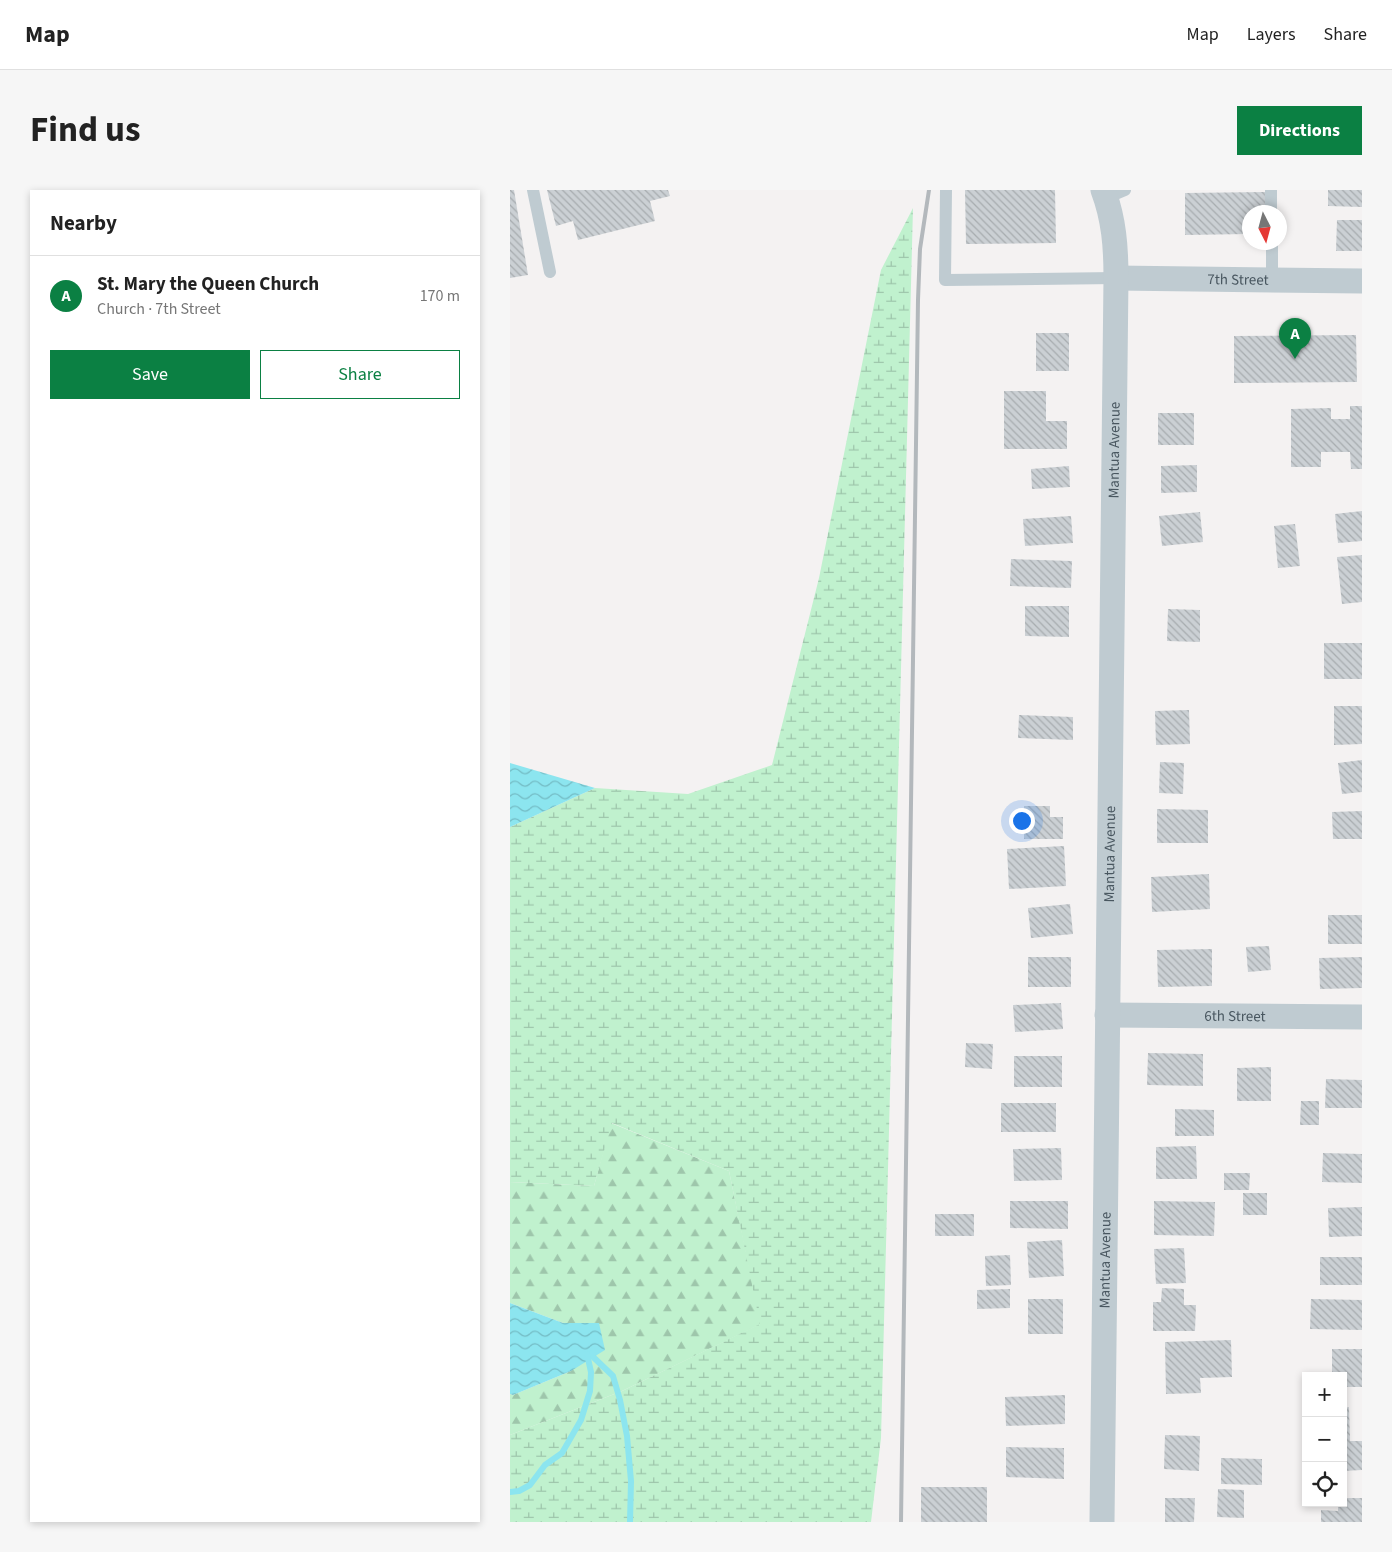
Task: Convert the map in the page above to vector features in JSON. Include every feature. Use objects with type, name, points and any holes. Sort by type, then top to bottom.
[{"type":"street","name":"Mantua Avenue","points":[[1102,1522],[1116,278],[1116,239],[1111,193]]},
{"type":"street","name":"7th Street","points":[[1116,278],[1362,281]]},
{"type":"street","name":"6th Street","points":[[1107,1015],[1362,1017]]},
{"type":"lane","points":[[533,190],[550,272]]},
{"type":"lane","points":[[946,190],[945,280],[1116,278]]},
{"type":"lane","points":[[1271,190],[1271,205]]},
{"type":"lane","points":[[1272,250],[1272,280]]},
{"type":"green space","points":[[913,208],[881,1438],[871,1522],[510,1522],[510,1435],[622,1391],[760,1324],[729,1171],[612,1123],[594,1186],[510,1182],[510,827],[595,788],[688,794],[772,765],[819,578],[881,270]]},
{"type":"green space","points":[[611,1123],[729,1171],[761,1324],[622,1391],[510,1435],[510,1394],[513,1395],[571,1371],[599,1323],[563,1323],[510,1303],[510,1182],[594,1186]]},
{"type":"water","points":[[510,763],[595,788],[510,827]]},
{"type":"water","points":[[510,1303],[563,1323],[599,1323],[605,1350],[571,1371],[513,1395],[510,1394]]},
{"type":"building","points":[[510,190],[514,190],[528,275],[510,278]]},
{"type":"building","points":[[547,190],[668,190],[670,196],[650,201],[655,221],[578,240],[573,221],[556,226]]},
{"type":"building","points":[[965,190],[1055,190],[1056,243],[966,244]]},
{"type":"building","points":[[1328,190],[1362,190],[1362,207],[1328,206]]},
{"type":"building","points":[[1265,192],[1265,205],[1242,205],[1242,234],[1185,235],[1185,193]]},
{"type":"building","points":[[1337,220],[1362,220],[1362,251],[1336,251]]},
{"type":"building","points":[[1036,333],[1069,333],[1069,371],[1036,371]]},
{"type":"building","points":[[1356,335],[1357,382],[1234,383],[1234,336]]},
{"type":"building","points":[[1004,391],[1046,391],[1046,421],[1067,421],[1067,449],[1004,449]]},
{"type":"building","points":[[1350,406],[1362,406],[1362,469],[1351,469],[1350,452],[1321,452],[1321,467],[1291,467],[1291,409],[1331,408],[1331,419],[1350,419]]},
{"type":"building","points":[[1158,413],[1194,413],[1194,445],[1158,445]]},
{"type":"building","points":[[1197,465],[1197,492],[1161,493],[1161,466]]},
{"type":"building","points":[[1069,466],[1070,487],[1032,489],[1031,469]]},
{"type":"building","points":[[1362,511],[1362,541],[1338,543],[1335,514]]},
{"type":"building","points":[[1200,512],[1203,542],[1162,546],[1159,516]]},
{"type":"building","points":[[1071,516],[1073,543],[1025,546],[1023,519]]},
{"type":"building","points":[[1295,524],[1300,566],[1278,568],[1274,526]]},
{"type":"building","points":[[1362,555],[1362,602],[1342,604],[1337,557]]},
{"type":"building","points":[[1011,559],[1072,561],[1071,588],[1010,586]]},
{"type":"building","points":[[1025,606],[1069,606],[1069,637],[1025,636]]},
{"type":"building","points":[[1168,609],[1200,610],[1200,642],[1167,641]]},
{"type":"building","points":[[1324,643],[1362,643],[1362,679],[1324,679]]},
{"type":"building","points":[[1334,706],[1362,706],[1362,744],[1334,745]]},
{"type":"building","points":[[1189,710],[1190,744],[1156,745],[1155,711]]},
{"type":"building","points":[[1019,715],[1073,717],[1073,740],[1018,738]]},
{"type":"building","points":[[1362,760],[1362,792],[1342,794],[1338,763]]},
{"type":"building","points":[[1160,762],[1184,763],[1183,794],[1159,793]]},
{"type":"building","points":[[1024,806],[1050,806],[1050,817],[1063,817],[1063,839],[1024,839]]},
{"type":"building","points":[[1157,809],[1208,810],[1208,843],[1157,843]]},
{"type":"building","points":[[1362,811],[1362,839],[1333,839],[1332,812]]},
{"type":"building","points":[[1064,846],[1066,886],[1009,889],[1007,849]]},
{"type":"building","points":[[1209,874],[1210,909],[1152,912],[1151,877]]},
{"type":"building","points":[[1070,904],[1073,934],[1031,938],[1028,908]]},
{"type":"building","points":[[1328,915],[1362,915],[1362,944],[1328,944]]},
{"type":"building","points":[[1269,946],[1271,970],[1248,972],[1246,947]]},
{"type":"building","points":[[1212,949],[1212,986],[1158,987],[1157,950]]},
{"type":"building","points":[[1028,957],[1071,957],[1071,987],[1028,987]]},
{"type":"building","points":[[1362,957],[1362,988],[1320,989],[1319,958]]},
{"type":"building","points":[[1061,1003],[1063,1029],[1015,1032],[1013,1005]]},
{"type":"building","points":[[966,1043],[993,1044],[992,1069],[965,1067]]},
{"type":"building","points":[[1148,1053],[1203,1054],[1203,1086],[1147,1085]]},
{"type":"building","points":[[1014,1056],[1062,1056],[1062,1087],[1014,1087]]},
{"type":"building","points":[[1271,1067],[1271,1101],[1237,1101],[1237,1068]]},
{"type":"building","points":[[1326,1079],[1362,1080],[1362,1108],[1325,1108]]},
{"type":"building","points":[[1301,1101],[1319,1101],[1319,1125],[1300,1125]]},
{"type":"building","points":[[1001,1103],[1056,1103],[1056,1132],[1001,1132]]},
{"type":"building","points":[[1175,1109],[1214,1110],[1214,1136],[1175,1136]]},
{"type":"building","points":[[1196,1146],[1197,1179],[1156,1179],[1156,1147]]},
{"type":"building","points":[[1061,1148],[1062,1180],[1014,1181],[1013,1149]]},
{"type":"building","points":[[1323,1153],[1362,1154],[1362,1183],[1322,1182]]},
{"type":"building","points":[[1224,1173],[1250,1173],[1249,1190],[1224,1190]]},
{"type":"building","points":[[1243,1193],[1267,1193],[1267,1215],[1243,1215]]},
{"type":"building","points":[[1010,1201],[1068,1201],[1068,1229],[1010,1228]]},
{"type":"building","points":[[1154,1201],[1215,1202],[1214,1236],[1154,1235]]},
{"type":"building","points":[[1362,1207],[1362,1236],[1329,1237],[1328,1208]]},
{"type":"building","points":[[935,1214],[974,1214],[974,1236],[935,1236]]},
{"type":"building","points":[[1062,1240],[1064,1276],[1029,1278],[1027,1242]]},
{"type":"building","points":[[1184,1248],[1186,1283],[1156,1284],[1154,1249]]},
{"type":"building","points":[[1010,1255],[1011,1285],[986,1286],[985,1256]]},
{"type":"building","points":[[1320,1257],[1362,1257],[1362,1285],[1320,1285]]},
{"type":"building","points":[[1162,1288],[1184,1289],[1184,1305],[1196,1305],[1195,1331],[1153,1331],[1153,1302],[1161,1302]]},
{"type":"building","points":[[1010,1289],[1010,1308],[977,1309],[977,1290]]},
{"type":"building","points":[[1028,1299],[1063,1299],[1063,1334],[1028,1334]]},
{"type":"building","points":[[1311,1299],[1362,1300],[1362,1330],[1310,1329]]},
{"type":"building","points":[[1231,1340],[1232,1377],[1200,1378],[1201,1393],[1166,1394],[1165,1342]]},
{"type":"building","points":[[1332,1349],[1362,1349],[1362,1387],[1347,1387],[1347,1372],[1332,1372]]},
{"type":"building","points":[[1065,1395],[1065,1424],[1006,1426],[1005,1397]]},
{"type":"building","points":[[1347,1407],[1349,1407],[1350,1441],[1362,1441],[1362,1470],[1347,1471]]},
{"type":"building","points":[[1165,1435],[1200,1436],[1199,1471],[1164,1469]]},
{"type":"building","points":[[1006,1447],[1064,1448],[1064,1479],[1006,1477]]},
{"type":"building","points":[[1221,1458],[1262,1459],[1262,1485],[1221,1484]]},
{"type":"building","points":[[921,1487],[987,1487],[987,1522],[921,1522]]},
{"type":"building","points":[[1218,1489],[1244,1490],[1244,1518],[1217,1517]]},
{"type":"building","points":[[1165,1498],[1195,1498],[1194,1522],[1165,1522]]},
{"type":"building","points":[[1347,1498],[1362,1498],[1362,1522],[1321,1522],[1321,1510],[1338,1511],[1338,1507],[1347,1507]]},
{"type":"waterway","points":[[589,1353],[613,1376],[620,1400],[627,1436],[631,1481],[630,1522]]},
{"type":"waterway","points":[[510,1492],[519,1491],[530,1485],[545,1465],[562,1453],[581,1420],[590,1391],[591,1372],[587,1354]]},
{"type":"railway","points":[[901,1522],[918,300],[920,249],[929,190]]},
{"type":"place","name":"St. Mary the Queen Church","points":[[1295,359]]}]
